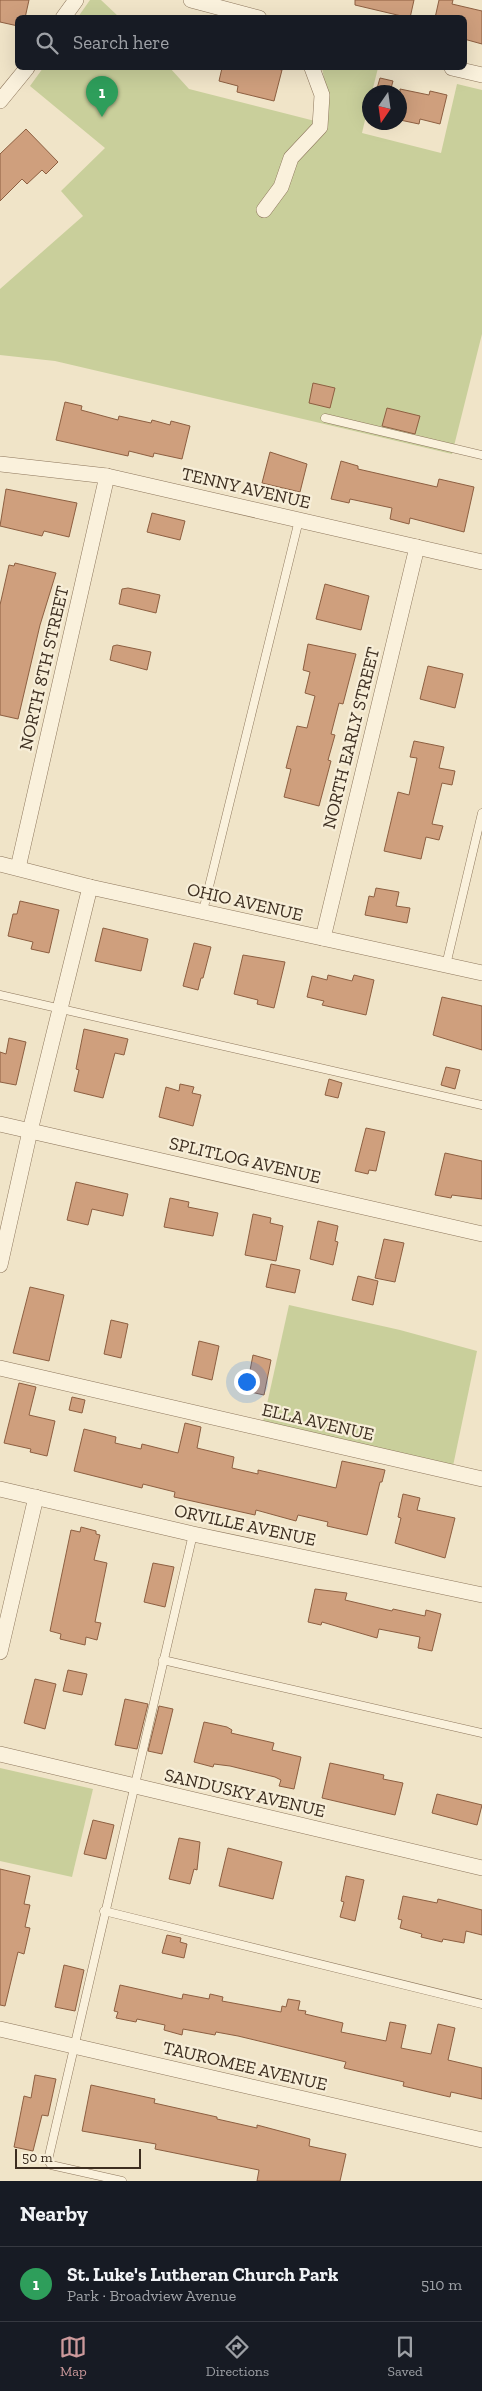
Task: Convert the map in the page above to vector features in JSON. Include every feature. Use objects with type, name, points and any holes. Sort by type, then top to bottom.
[{"type":"street","points":[[65,15],[76,0]]},
{"type":"street","points":[[191,0],[248,15]]},
{"type":"street","points":[[0,101],[25,70]]},
{"type":"street","points":[[264,210],[281,186],[290,158],[320,127],[322,95],[313,70]]},
{"type":"street","points":[[461,70],[482,75]]},
{"type":"street","name":"TENNY AVENUE","points":[[0,464],[107,476],[482,562]]},
{"type":"street","name":"NORTH 8TH STREET","points":[[18,868],[107,476]]},
{"type":"street","name":"NORTH EARLY STREET","points":[[323,938],[417,547]]},
{"type":"street","name":"OHIO AVENUE","points":[[0,864],[90,887],[482,973]]},
{"type":"street","points":[[0,1265],[30,1131],[62,1009],[90,887]]},
{"type":"street","name":"SPLITLOG AVENUE","points":[[0,1124],[482,1234]]},
{"type":"street","name":"ELLA AVENUE","points":[[0,1368],[482,1479]]},
{"type":"street","name":"ORVILLE AVENUE","points":[[0,1489],[193,1534],[482,1595]]},
{"type":"street","points":[[0,1652],[5,1610],[36,1497]]},
{"type":"street","name":"SANDUSKY AVENUE","points":[[0,1754],[482,1868]]},
{"type":"street","name":"TAUROMEE AVENUE","points":[[0,2029],[482,2140]]},
{"type":"lane","points":[[325,418],[482,455]]},
{"type":"lane","points":[[203,911],[298,520]]},
{"type":"lane","points":[[446,965],[482,813]]},
{"type":"lane","points":[[0,995],[482,1105]]},
{"type":"lane","points":[[122,2181],[51,2165],[48,2160],[104,1911],[193,1534]]},
{"type":"lane","points":[[164,1660],[482,1733]]},
{"type":"lane","points":[[104,1911],[482,2004]]},
{"type":"green space","points":[[90,0],[101,0],[117,15],[79,15]]},
{"type":"green space","points":[[42,70],[172,70],[189,89],[315,121],[325,83],[322,70],[378,70],[374,85],[362,85],[362,133],[441,153],[457,84],[482,90],[482,334],[452,454],[55,361],[0,355],[0,289],[83,216],[61,191],[105,148],[30,86]]},
{"type":"green space","points":[[289,1305],[400,1330],[477,1351],[453,1466],[263,1422]]},
{"type":"green space","points":[[0,1768],[93,1789],[72,1877],[0,1861]]},
{"type":"building","points":[[0,0],[29,0],[26,15],[15,15],[15,25],[0,22]]},
{"type":"building","points":[[355,0],[414,0],[411,15],[397,15],[355,5]]},
{"type":"building","points":[[439,0],[453,0],[452,4],[482,11],[482,44],[467,40],[467,15],[436,15]]},
{"type":"building","points":[[222,70],[282,70],[274,101],[237,92],[238,86],[219,81]]},
{"type":"building","points":[[380,78],[393,81],[392,85],[378,85]]},
{"type":"building","points":[[407,90],[429,95],[430,91],[447,95],[440,124],[420,119],[419,124],[407,121]]},
{"type":"building","points":[[26,129],[58,162],[46,174],[42,170],[27,184],[22,179],[0,201],[0,154]]},
{"type":"building","points":[[313,383],[335,388],[330,408],[309,403]]},
{"type":"building","points":[[65,402],[82,406],[81,410],[118,420],[119,416],[151,423],[152,420],[170,425],[171,421],[190,426],[182,459],[154,453],[153,457],[129,451],[128,456],[56,440]]},
{"type":"building","points":[[387,408],[420,416],[415,434],[382,426]]},
{"type":"building","points":[[270,452],[307,464],[300,492],[262,483]]},
{"type":"building","points":[[341,461],[358,466],[358,469],[437,487],[439,479],[474,487],[464,532],[410,518],[409,524],[390,519],[392,508],[350,499],[349,503],[331,499]]},
{"type":"building","points":[[6,489],[77,503],[69,537],[44,531],[42,536],[0,526]]},
{"type":"building","points":[[152,513],[185,521],[180,540],[147,532]]},
{"type":"building","points":[[15,563],[56,573],[40,625],[18,719],[0,715],[0,605],[9,565],[14,566]]},
{"type":"building","points":[[325,584],[369,596],[361,630],[316,619]]},
{"type":"building","points":[[128,588],[160,595],[156,613],[119,604],[122,589]]},
{"type":"building","points":[[308,644],[356,654],[343,704],[339,703],[331,734],[335,735],[328,760],[331,761],[319,806],[284,797],[291,769],[286,768],[297,726],[307,728],[315,696],[305,693],[310,672],[303,670]]},
{"type":"building","points":[[117,645],[151,652],[147,670],[110,660],[113,646]]},
{"type":"building","points":[[428,666],[463,674],[455,708],[420,699]]},
{"type":"building","points":[[414,741],[444,747],[439,768],[455,771],[452,785],[442,783],[432,824],[443,826],[439,840],[426,837],[421,859],[384,851],[398,792],[409,795],[417,758],[410,757]]},
{"type":"building","points":[[376,888],[399,892],[396,906],[410,908],[407,923],[365,915],[369,896],[374,897]]},
{"type":"building","points":[[20,901],[59,910],[49,953],[31,949],[33,942],[8,936],[13,914],[17,914]]},
{"type":"building","points":[[103,928],[148,939],[141,971],[95,961]]},
{"type":"building","points":[[194,943],[211,947],[198,990],[183,986]]},
{"type":"building","points":[[243,955],[285,962],[274,1008],[257,1004],[258,1000],[234,994]]},
{"type":"building","points":[[328,975],[352,981],[354,975],[374,980],[366,1015],[322,1005],[324,1001],[307,997],[312,976],[327,980]]},
{"type":"building","points":[[442,997],[482,1006],[482,1050],[433,1035]]},
{"type":"building","points":[[84,1029],[128,1039],[124,1055],[115,1053],[103,1098],[74,1091],[79,1070],[76,1069]]},
{"type":"building","points":[[9,1038],[26,1042],[16,1085],[0,1082],[0,1052],[6,1054]]},
{"type":"building","points":[[446,1067],[460,1070],[455,1089],[441,1085]]},
{"type":"building","points":[[329,1079],[342,1083],[338,1098],[325,1095]]},
{"type":"building","points":[[180,1084],[194,1087],[192,1093],[201,1095],[193,1126],[159,1117],[166,1087],[179,1091]]},
{"type":"building","points":[[366,1128],[385,1132],[376,1171],[369,1170],[368,1174],[355,1171]]},
{"type":"building","points":[[445,1153],[482,1161],[482,1199],[452,1195],[451,1198],[435,1195]]},
{"type":"building","points":[[76,1182],[128,1194],[123,1216],[92,1209],[88,1225],[67,1220]]},
{"type":"building","points":[[170,1198],[189,1202],[188,1207],[218,1213],[213,1236],[164,1227]]},
{"type":"building","points":[[253,1214],[271,1218],[270,1223],[283,1226],[276,1261],[245,1255]]},
{"type":"building","points":[[318,1221],[338,1226],[335,1241],[338,1242],[333,1265],[310,1259]]},
{"type":"building","points":[[384,1239],[404,1243],[395,1282],[375,1278]]},
{"type":"building","points":[[271,1264],[300,1270],[295,1293],[266,1287]]},
{"type":"building","points":[[358,1276],[378,1281],[373,1305],[352,1300]]},
{"type":"building","points":[[30,1287],[64,1295],[49,1361],[13,1353]]},
{"type":"building","points":[[111,1320],[128,1324],[121,1358],[104,1354]]},
{"type":"building","points":[[199,1341],[219,1346],[212,1380],[192,1375]]},
{"type":"building","points":[[253,1355],[271,1360],[264,1395],[246,1391]]},
{"type":"building","points":[[19,1383],[36,1387],[29,1415],[55,1421],[47,1456],[30,1452],[31,1449],[4,1443]]},
{"type":"building","points":[[72,1397],[85,1400],[82,1413],[69,1410]]},
{"type":"building","points":[[185,1423],[201,1427],[197,1448],[234,1457],[232,1468],[258,1474],[258,1470],[336,1488],[342,1461],[385,1470],[382,1482],[380,1482],[367,1535],[327,1526],[328,1522],[298,1515],[296,1521],[256,1510],[255,1515],[174,1497],[175,1492],[143,1484],[142,1488],[74,1471],[84,1429],[116,1437],[115,1443],[141,1449],[142,1444],[178,1453]]},
{"type":"building","points":[[403,1494],[420,1498],[417,1510],[455,1518],[445,1558],[395,1543],[401,1518],[398,1517]]},
{"type":"building","points":[[81,1527],[96,1531],[96,1534],[100,1535],[94,1560],[107,1563],[95,1622],[101,1623],[97,1640],[86,1637],[85,1645],[60,1639],[61,1634],[50,1631],[71,1530],[80,1532]]},
{"type":"building","points":[[153,1563],[174,1567],[165,1607],[144,1602]]},
{"type":"building","points":[[315,1589],[347,1593],[345,1600],[392,1611],[393,1609],[425,1616],[426,1610],[441,1614],[432,1651],[418,1648],[420,1637],[379,1629],[377,1638],[322,1622],[321,1625],[308,1622]]},
{"type":"building","points":[[68,1670],[87,1674],[82,1695],[63,1691]]},
{"type":"building","points":[[35,1679],[56,1684],[45,1729],[24,1723]]},
{"type":"building","points":[[125,1699],[148,1704],[137,1749],[115,1745]]},
{"type":"building","points":[[159,1706],[173,1709],[162,1754],[148,1751]]},
{"type":"building","points":[[204,1722],[227,1727],[232,1730],[231,1733],[274,1743],[272,1750],[301,1757],[294,1789],[279,1786],[281,1780],[275,1777],[230,1766],[214,1764],[213,1767],[194,1762]]},
{"type":"building","points":[[330,1763],[384,1775],[383,1779],[403,1783],[395,1815],[322,1798]]},
{"type":"building","points":[[437,1794],[482,1805],[477,1825],[432,1813]]},
{"type":"building","points":[[93,1820],[114,1825],[106,1859],[84,1854]]},
{"type":"building","points":[[179,1838],[200,1842],[197,1870],[194,1869],[190,1884],[169,1879]]},
{"type":"building","points":[[228,1848],[282,1862],[273,1899],[219,1886]]},
{"type":"building","points":[[0,1869],[30,1876],[24,1904],[30,1905],[25,1927],[30,1928],[24,1954],[18,1952],[5,2006],[0,2005]]},
{"type":"building","points":[[346,1876],[364,1880],[355,1921],[340,1917],[344,1902],[341,1901]]},
{"type":"building","points":[[403,1896],[437,1903],[438,1899],[482,1910],[482,1935],[466,1931],[464,1943],[443,1939],[442,1942],[421,1937],[422,1934],[400,1928],[402,1920],[398,1919]]},
{"type":"building","points":[[167,1935],[181,1938],[180,1942],[187,1944],[184,1958],[162,1953]]},
{"type":"building","points":[[64,1965],[84,1970],[75,2011],[55,2007]]},
{"type":"building","points":[[120,1985],[182,1999],[183,1994],[209,1999],[210,1994],[223,1997],[222,2001],[281,2012],[282,2006],[286,2007],[288,1999],[300,2001],[298,2010],[306,2011],[305,2014],[343,2023],[341,2032],[386,2041],[390,2022],[406,2025],[401,2048],[431,2054],[438,2024],[455,2028],[448,2060],[482,2068],[482,2099],[451,2092],[450,2097],[403,2086],[404,2082],[344,2068],[346,2062],[238,2036],[216,2032],[215,2035],[183,2029],[182,2035],[164,2030],[165,2025],[137,2019],[136,2022],[116,2018],[118,2012],[114,2011]]},
{"type":"building","points":[[35,2075],[56,2079],[48,2116],[42,2115],[33,2151],[14,2147],[24,2096],[31,2098]]},
{"type":"building","points":[[91,2085],[155,2099],[154,2103],[217,2117],[217,2119],[257,2128],[257,2125],[310,2139],[309,2146],[346,2154],[340,2181],[257,2181],[259,2170],[155,2149],[156,2144],[82,2131]]},
{"type":"place","name":"St. Luke's Lutheran Church Park","points":[[102,117]]}]
